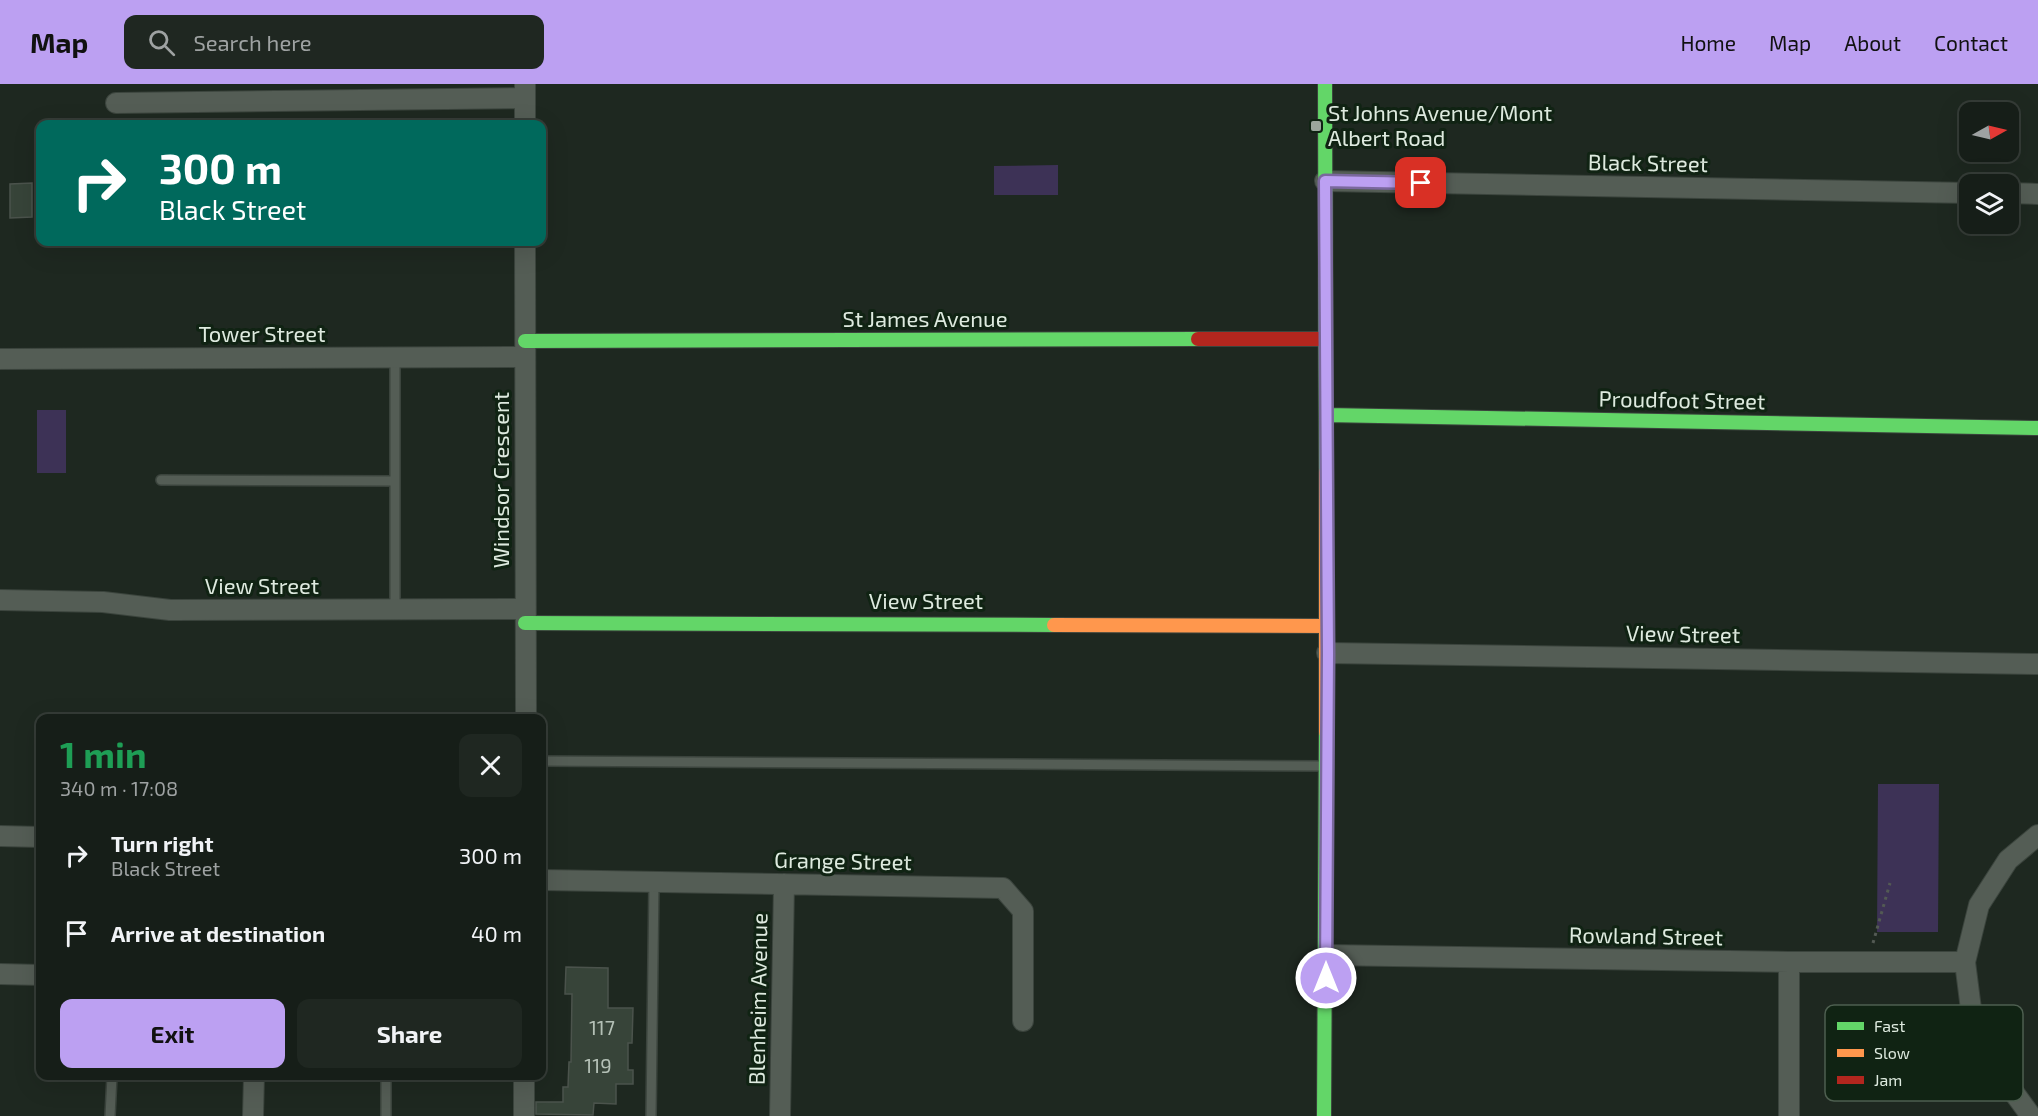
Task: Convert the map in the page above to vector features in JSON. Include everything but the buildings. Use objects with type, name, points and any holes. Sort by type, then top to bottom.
[{"type":"street","points":[[1324,1116],[1328,653],[1325,84]]},
{"type":"street","points":[[116,103],[525,91],[525,120]]},
{"type":"street","name":"Black Street","points":[[1325,181],[1959,193]]},
{"type":"street","points":[[2019,193],[2038,194]]},
{"type":"street","name":"Windsor Crescent","points":[[525,246],[526,714]]},
{"type":"street","name":"St James Avenue","points":[[525,349],[1325,339]]},
{"type":"street","name":"Tower Street","points":[[0,359],[395,357],[525,349]]},
{"type":"street","name":"Proudfoot Street","points":[[1326,415],[2038,428]]},
{"type":"street","name":"View Street","points":[[0,600],[103,602],[170,610],[395,609],[525,616],[1327,626]]},
{"type":"street","name":"View Street","points":[[1328,653],[2038,664]]},
{"type":"street","points":[[1970,1005],[1965,962],[1979,905],[2008,860],[2038,835]]},
{"type":"street","points":[[0,836],[36,837]]},
{"type":"street","name":"Grange Street","points":[[546,880],[1003,888],[1023,911],[1023,1021]]},
{"type":"street","name":"Blenheim Avenue","points":[[780,1116],[784,884]]},
{"type":"street","name":"Rowland Street","points":[[1326,955],[1789,962],[1965,962]]},
{"type":"street","points":[[1789,962],[1789,1116]]},
{"type":"street","points":[[0,974],[36,975]]},
{"type":"street","points":[[253,1116],[254,1080]]},
{"type":"street","points":[[524,1080],[524,1116]]},
{"type":"street","points":[[2020,1101],[2031,1116]]},
{"type":"lane","points":[[395,357],[395,609]]},
{"type":"lane","points":[[161,480],[395,481]]},
{"type":"lane","points":[[546,761],[1327,766]]},
{"type":"lane","points":[[651,1116],[654,881]]},
{"type":"lane","points":[[110,1116],[112,1080]]},
{"type":"lane","points":[[386,1080],[386,1116]]},
{"type":"path","points":[[1867,962],[1890,883]]},
{"type":"shaded area","points":[[1058,165],[1058,195],[994,195],[994,166]]},
{"type":"shaded area","points":[[37,410],[66,410],[66,473],[37,473]]},
{"type":"shaded area","points":[[1878,784],[1939,784],[1938,932],[1877,932]]},
{"type":"traffic: fast","points":[[1325,84],[1326,472]]},
{"type":"traffic: fast","points":[[525,341],[1198,339]]},
{"type":"traffic: fast","points":[[1326,415],[2038,428]]},
{"type":"traffic: fast","points":[[525,623],[1054,625]]},
{"type":"traffic: fast","points":[[1324,1116],[1326,732]]},
{"type":"traffic: slow","points":[[1326,472],[1326,732]]},
{"type":"traffic: slow","points":[[1054,625],[1327,626]]},
{"type":"traffic: jam","points":[[1198,339],[1325,339]]},
{"type":"place","name":"St Johns Avenue/Mont Albert Road","points":[[1316,126]]},
{"type":"route","points":[[1326,978],[1328,653],[1325,181],[1421,183]]}]
